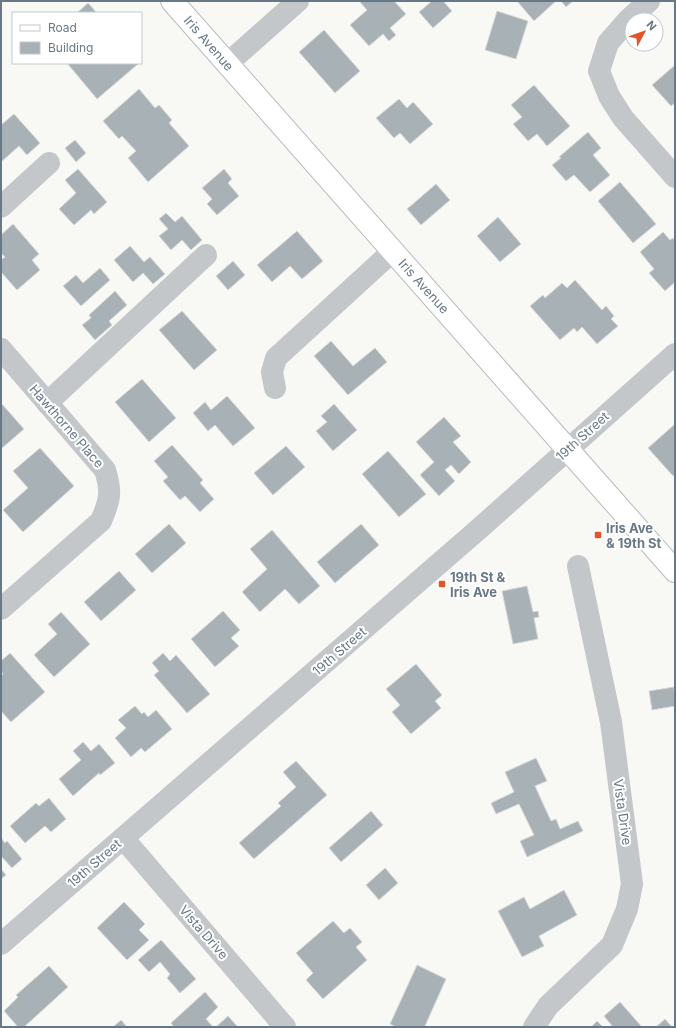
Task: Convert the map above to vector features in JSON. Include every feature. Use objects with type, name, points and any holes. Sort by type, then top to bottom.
[{"type":"main road","name":"Iris Avenue","points":[[172,1],[675,571]]},
{"type":"street","points":[[227,64],[298,1]]},
{"type":"street","points":[[649,1],[628,20],[608,43],[600,71],[609,96],[623,118],[675,177]]},
{"type":"street","points":[[1,207],[49,163]]},
{"type":"street","points":[[275,388],[272,372],[276,358],[393,250]]},
{"type":"street","points":[[47,403],[206,255]]},
{"type":"street","name":"Hawthorne Place","points":[[1,350],[105,470],[110,487],[109,501],[101,521],[1,609]]},
{"type":"street","name":"19th Street","points":[[1,944],[474,534],[567,449],[675,354]]},
{"type":"street","name":"Vista Drive","points":[[534,1027],[548,1006],[612,945],[627,909],[632,884],[612,722],[578,566]]},
{"type":"street","name":"Vista Drive","points":[[123,838],[285,1027]]},
{"type":"building","points":[[394,1],[406,14],[390,28],[396,35],[389,41],[383,34],[369,46],[350,25],[367,10],[360,2]]},
{"type":"building","points":[[432,1],[443,1],[452,11],[433,28],[419,12]]},
{"type":"building","points":[[517,1],[556,1],[534,21]]},
{"type":"building","points":[[561,1],[573,1],[566,7]]},
{"type":"building","points":[[88,3],[96,12],[78,12]]},
{"type":"building","points":[[497,11],[528,21],[516,59],[485,50]]},
{"type":"building","points":[[324,30],[360,71],[335,93],[299,52]]},
{"type":"building","points":[[68,64],[138,64],[97,99]]},
{"type":"building","points":[[675,65],[675,103],[671,106],[652,85]]},
{"type":"building","points":[[534,85],[570,126],[547,146],[537,134],[528,141],[513,124],[522,117],[511,105]]},
{"type":"building","points":[[139,89],[155,108],[159,105],[172,120],[169,123],[189,146],[148,182],[128,158],[136,151],[122,136],[119,139],[103,121]]},
{"type":"building","points":[[399,99],[407,108],[413,102],[433,124],[410,144],[400,133],[394,138],[376,118]]},
{"type":"building","points":[[14,114],[40,143],[27,155],[19,146],[1,162],[1,125]]},
{"type":"building","points":[[588,132],[601,148],[593,155],[610,175],[590,192],[574,175],[566,181],[552,165]]},
{"type":"building","points":[[75,140],[86,153],[76,162],[65,148]]},
{"type":"building","points":[[78,169],[107,202],[94,214],[91,210],[74,225],[59,209],[76,193],[65,180]]},
{"type":"building","points":[[224,169],[232,179],[228,183],[239,196],[217,215],[207,204],[212,199],[202,188]]},
{"type":"building","points":[[620,182],[656,224],[633,243],[598,201]]},
{"type":"building","points":[[436,184],[450,200],[421,225],[407,209]]},
{"type":"building","points":[[166,213],[175,222],[182,216],[202,240],[191,250],[182,240],[171,250],[159,236],[168,229],[159,219]]},
{"type":"building","points":[[498,217],[521,244],[500,262],[477,236]]},
{"type":"building","points":[[13,224],[39,254],[32,260],[40,270],[17,290],[1,272],[1,260],[5,257],[1,253],[1,235]]},
{"type":"building","points":[[297,231],[323,261],[302,279],[290,266],[272,282],[257,265]]},
{"type":"building","points":[[663,232],[670,240],[673,238],[675,241],[675,282],[665,291],[649,273],[654,269],[640,252]]},
{"type":"building","points":[[130,246],[144,262],[150,257],[165,274],[153,284],[143,273],[133,282],[114,260]]},
{"type":"building","points":[[233,261],[245,275],[228,290],[216,276]]},
{"type":"building","points":[[100,268],[110,280],[81,306],[63,286],[76,275],[83,283]]},
{"type":"building","points":[[575,280],[602,310],[606,306],[614,316],[611,319],[618,326],[597,344],[582,327],[577,332],[574,328],[560,340],[530,306],[543,295],[545,298],[562,283],[567,288]]},
{"type":"building","points":[[115,291],[127,305],[109,321],[112,325],[95,340],[82,325],[91,318],[89,315]]},
{"type":"building","points":[[182,311],[217,350],[194,370],[159,330]]},
{"type":"building","points":[[331,341],[353,366],[375,348],[387,362],[348,395],[314,356]]},
{"type":"building","points":[[142,379],[176,418],[149,442],[115,402]]},
{"type":"building","points":[[227,396],[255,428],[233,446],[215,425],[208,431],[193,413],[205,402],[211,410]]},
{"type":"building","points":[[1,403],[24,429],[1,449]]},
{"type":"building","points":[[334,404],[357,430],[333,451],[316,431],[327,422],[321,416]]},
{"type":"building","points":[[444,417],[461,436],[453,442],[471,462],[459,474],[451,465],[445,470],[455,481],[439,496],[420,475],[434,462],[416,442]]},
{"type":"building","points":[[675,424],[675,474],[673,476],[648,448]]},
{"type":"building","points":[[172,445],[203,480],[200,483],[214,499],[200,512],[185,496],[180,500],[163,481],[168,477],[154,461]]},
{"type":"building","points":[[286,446],[305,467],[273,495],[254,473]]},
{"type":"building","points":[[40,448],[74,486],[23,532],[3,510],[28,488],[13,471]]},
{"type":"building","points":[[388,451],[426,494],[399,517],[362,474]]},
{"type":"building","points":[[169,524],[186,543],[152,573],[135,554]]},
{"type":"building","points":[[361,524],[379,545],[335,583],[317,562]]},
{"type":"building","points":[[272,530],[320,586],[299,604],[285,589],[260,612],[242,592],[267,569],[250,549]]},
{"type":"building","points":[[119,571],[136,590],[101,621],[84,602]]},
{"type":"building","points":[[527,586],[533,612],[538,611],[539,617],[534,618],[538,639],[513,644],[502,591]]},
{"type":"building","points":[[223,611],[240,630],[231,638],[239,646],[215,667],[191,639]]},
{"type":"building","points":[[61,612],[90,644],[54,677],[34,655],[57,634],[48,624]]},
{"type":"building","points":[[10,653],[45,692],[11,722],[1,711],[1,676],[3,674],[1,671],[1,661]]},
{"type":"building","points":[[163,653],[170,661],[176,655],[210,694],[187,713],[154,675],[159,671],[152,663]]},
{"type":"building","points":[[416,664],[442,695],[435,701],[441,708],[411,734],[392,712],[400,705],[386,689]]},
{"type":"building","points":[[674,687],[675,706],[652,710],[649,691]]},
{"type":"building","points":[[135,706],[142,714],[144,712],[148,717],[156,710],[172,729],[145,752],[141,748],[131,757],[115,738],[126,728],[118,720]]},
{"type":"building","points":[[83,742],[91,751],[99,744],[115,763],[100,775],[99,773],[73,796],[59,779],[81,760],[73,751]]},
{"type":"building","points":[[536,758],[547,781],[535,786],[551,821],[556,819],[560,829],[578,821],[583,831],[527,857],[520,841],[534,835],[519,804],[496,814],[491,803],[514,792],[505,772]]},
{"type":"building","points":[[296,761],[327,795],[254,859],[239,843],[281,806],[278,803],[296,787],[283,772]]},
{"type":"building","points":[[49,798],[66,819],[51,832],[45,826],[25,843],[10,826],[36,803],[39,806]]},
{"type":"building","points":[[371,811],[383,825],[341,862],[329,848]]},
{"type":"building","points":[[1,838],[5,843],[7,841],[22,859],[12,868],[1,856]]},
{"type":"building","points":[[385,868],[398,883],[379,900],[366,885]]},
{"type":"building","points":[[1,869],[6,875],[1,879]]},
{"type":"building","points":[[564,890],[577,915],[539,936],[544,946],[522,957],[498,911],[524,897],[530,909]]},
{"type":"building","points":[[124,902],[145,924],[139,930],[149,940],[127,960],[97,928]]},
{"type":"building","points":[[333,921],[344,933],[350,928],[362,942],[356,947],[367,960],[323,999],[306,980],[313,973],[296,953]]},
{"type":"building","points":[[161,940],[196,979],[180,993],[167,978],[170,974],[160,962],[149,972],[138,960]]},
{"type":"building","points":[[417,965],[446,979],[425,1026],[427,1027],[396,1027],[390,1024]]},
{"type":"building","points":[[49,966],[68,987],[24,1027],[18,1027],[4,1011],[18,997],[16,995]]},
{"type":"building","points":[[205,992],[218,1007],[206,1019],[213,1027],[174,1027],[171,1023]]},
{"type":"building","points":[[620,1002],[642,1027],[613,1027],[604,1016]]},
{"type":"building","points":[[228,1016],[238,1027],[216,1027]]},
{"type":"building","points":[[665,1019],[672,1027],[656,1027]]},
{"type":"building","points":[[121,1020],[127,1027],[113,1027]]},
{"type":"building","points":[[597,1021],[603,1027],[591,1027]]},
{"type":"place","name":"Iris Ave & 19th St","points":[[598,535]]},
{"type":"place","name":"19th St & Iris Ave","points":[[442,584]]}]
